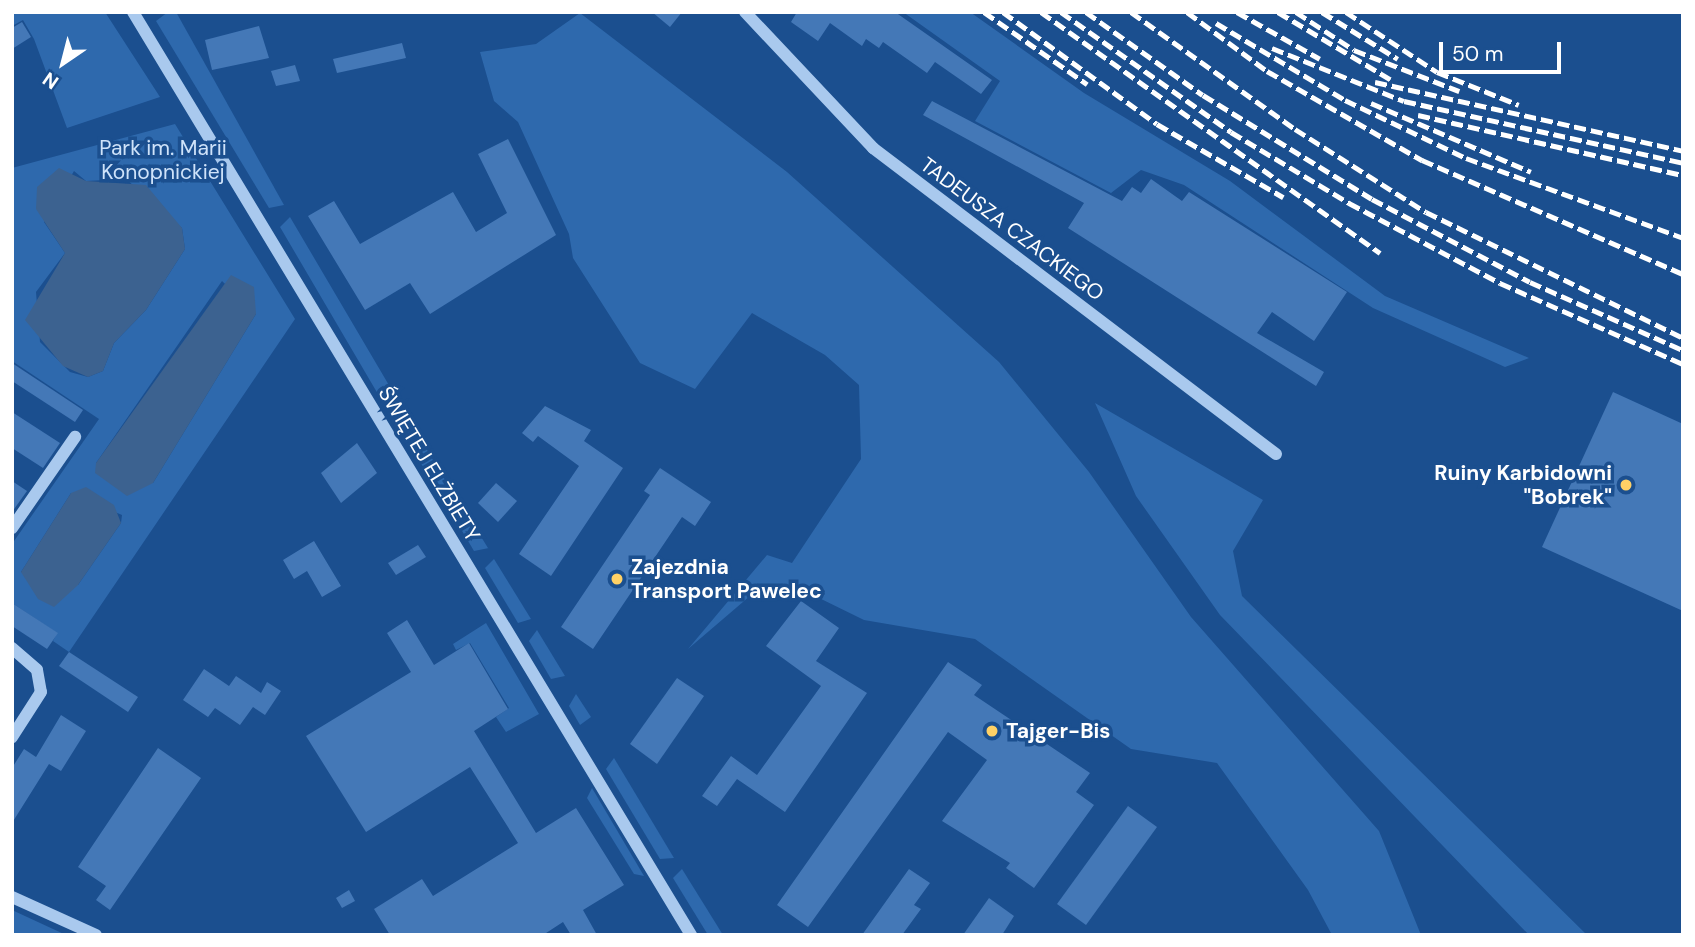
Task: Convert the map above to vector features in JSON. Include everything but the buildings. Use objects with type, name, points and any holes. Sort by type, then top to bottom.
[{"type":"street","name":"ŚWIĘTEJ ELŻBIETY","points":[[133,12],[691,935]]},
{"type":"street","name":"TADEUSZA CZACKIEGO","points":[[745,12],[873,148],[1276,454]]},
{"type":"street","points":[[12,528],[75,437]]},
{"type":"street","points":[[12,648],[37,670],[41,692],[14,732]]},
{"type":"street","points":[[12,897],[96,935]]},
{"type":"green space","name":"Park im. Marii Konopnickiej","points":[[12,12],[105,12],[160,97],[67,128],[34,39],[23,20],[12,26]]},
{"type":"green space","points":[[168,12],[176,12],[284,205],[269,208],[156,21]]},
{"type":"green space","points":[[903,12],[970,12],[1084,93],[1230,181],[1385,296],[1529,358],[1505,367],[1373,308],[1184,185],[1141,170],[1111,193],[975,121],[1000,81]]},
{"type":"green space","points":[[580,13],[787,172],[999,362],[1089,472],[1191,617],[1379,831],[1421,935],[1332,935],[1308,890],[1217,763],[1131,749],[975,639],[864,620],[813,595],[764,584],[688,649],[767,555],[792,563],[861,459],[859,385],[825,355],[752,313],[695,389],[640,363],[573,258],[569,234],[518,122],[494,101],[480,52],[536,44]]},
{"type":"green space","points":[[175,124],[295,319],[69,652],[53,641],[57,633],[12,603],[12,544],[99,419],[12,361],[12,168]],"holes":[[[74,171],[86,181],[126,179],[182,228],[185,249],[146,310],[114,343],[103,371],[88,377],[70,372],[40,342],[36,292],[65,253],[44,222]],[[222,281],[256,314],[153,483],[96,463]],[[71,493],[122,515],[121,523],[78,585],[21,572]]]},
{"type":"green space","points":[[290,217],[449,485],[435,486],[375,389],[280,227]]},
{"type":"green space","points":[[1095,403],[1263,500],[1233,551],[1242,596],[1587,935],[1529,935],[1220,615],[1136,496]]},
{"type":"green space","points":[[459,501],[489,548],[474,551],[452,514]]},
{"type":"green space","points":[[494,559],[531,619],[518,623],[485,568]]},
{"type":"green space","points":[[486,623],[539,714],[506,732],[496,717],[509,708],[470,643],[456,650],[453,644]]},
{"type":"green space","points":[[537,630],[565,676],[551,679],[529,641]]},
{"type":"green space","points":[[576,694],[591,717],[580,725],[569,706]]},
{"type":"green space","points":[[614,758],[674,858],[660,859],[606,769]]},
{"type":"green space","points":[[592,788],[644,876],[634,874],[587,798]]},
{"type":"green space","points":[[682,869],[723,935],[708,935],[673,878]]},
{"type":"green space","points":[[12,910],[66,935],[12,935]]},
{"type":"shaded area","points":[[59,168],[86,181],[146,185],[182,228],[185,249],[146,310],[114,343],[103,371],[88,377],[63,366],[25,320],[65,253],[36,209],[37,187]]},
{"type":"shaded area","points":[[231,275],[254,287],[256,314],[153,483],[127,496],[95,473],[96,463]]},
{"type":"shaded area","points":[[86,487],[114,505],[121,523],[78,585],[54,607],[38,599],[21,572],[71,493]]},
{"type":"railway","points":[[984,12],[1087,84]]},
{"type":"railway","points":[[1003,12],[1157,124],[1283,197]]},
{"type":"railway","points":[[1041,12],[1380,253]]},
{"type":"railway","points":[[1061,12],[1231,132],[1349,203],[1500,283],[1683,364]]},
{"type":"railway","points":[[1086,12],[1203,95],[1372,199],[1530,282],[1683,350]]},
{"type":"railway","points":[[1131,12],[1295,129],[1426,212],[1683,338]]},
{"type":"railway","points":[[1187,12],[1267,71],[1422,160],[1683,274]]},
{"type":"railway","points":[[1237,12],[1320,59]]},
{"type":"railway","points":[[1278,12],[1390,79]]},
{"type":"railway","points":[[1296,12],[1354,50],[1459,91]]},
{"type":"railway","points":[[1322,12],[1398,59]]},
{"type":"railway","points":[[1346,12],[1437,72],[1519,105]]},
{"type":"railway","points":[[1216,23],[1345,100],[1466,158],[1683,238]]},
{"type":"railway","points":[[1272,48],[1404,101],[1683,163]]},
{"type":"railway","points":[[1375,82],[1683,151]]},
{"type":"railway","points":[[1371,103],[1531,172]]},
{"type":"railway","points":[[1418,115],[1683,175]]},
{"type":"place","name":"Ruiny Karbidowni \"Bobrek\"","points":[[1626,485]]},
{"type":"place","name":"Zajezdnia Transport Pawelec","points":[[617,579]]},
{"type":"place","name":"Tajger-Bis","points":[[992,731]]}]
